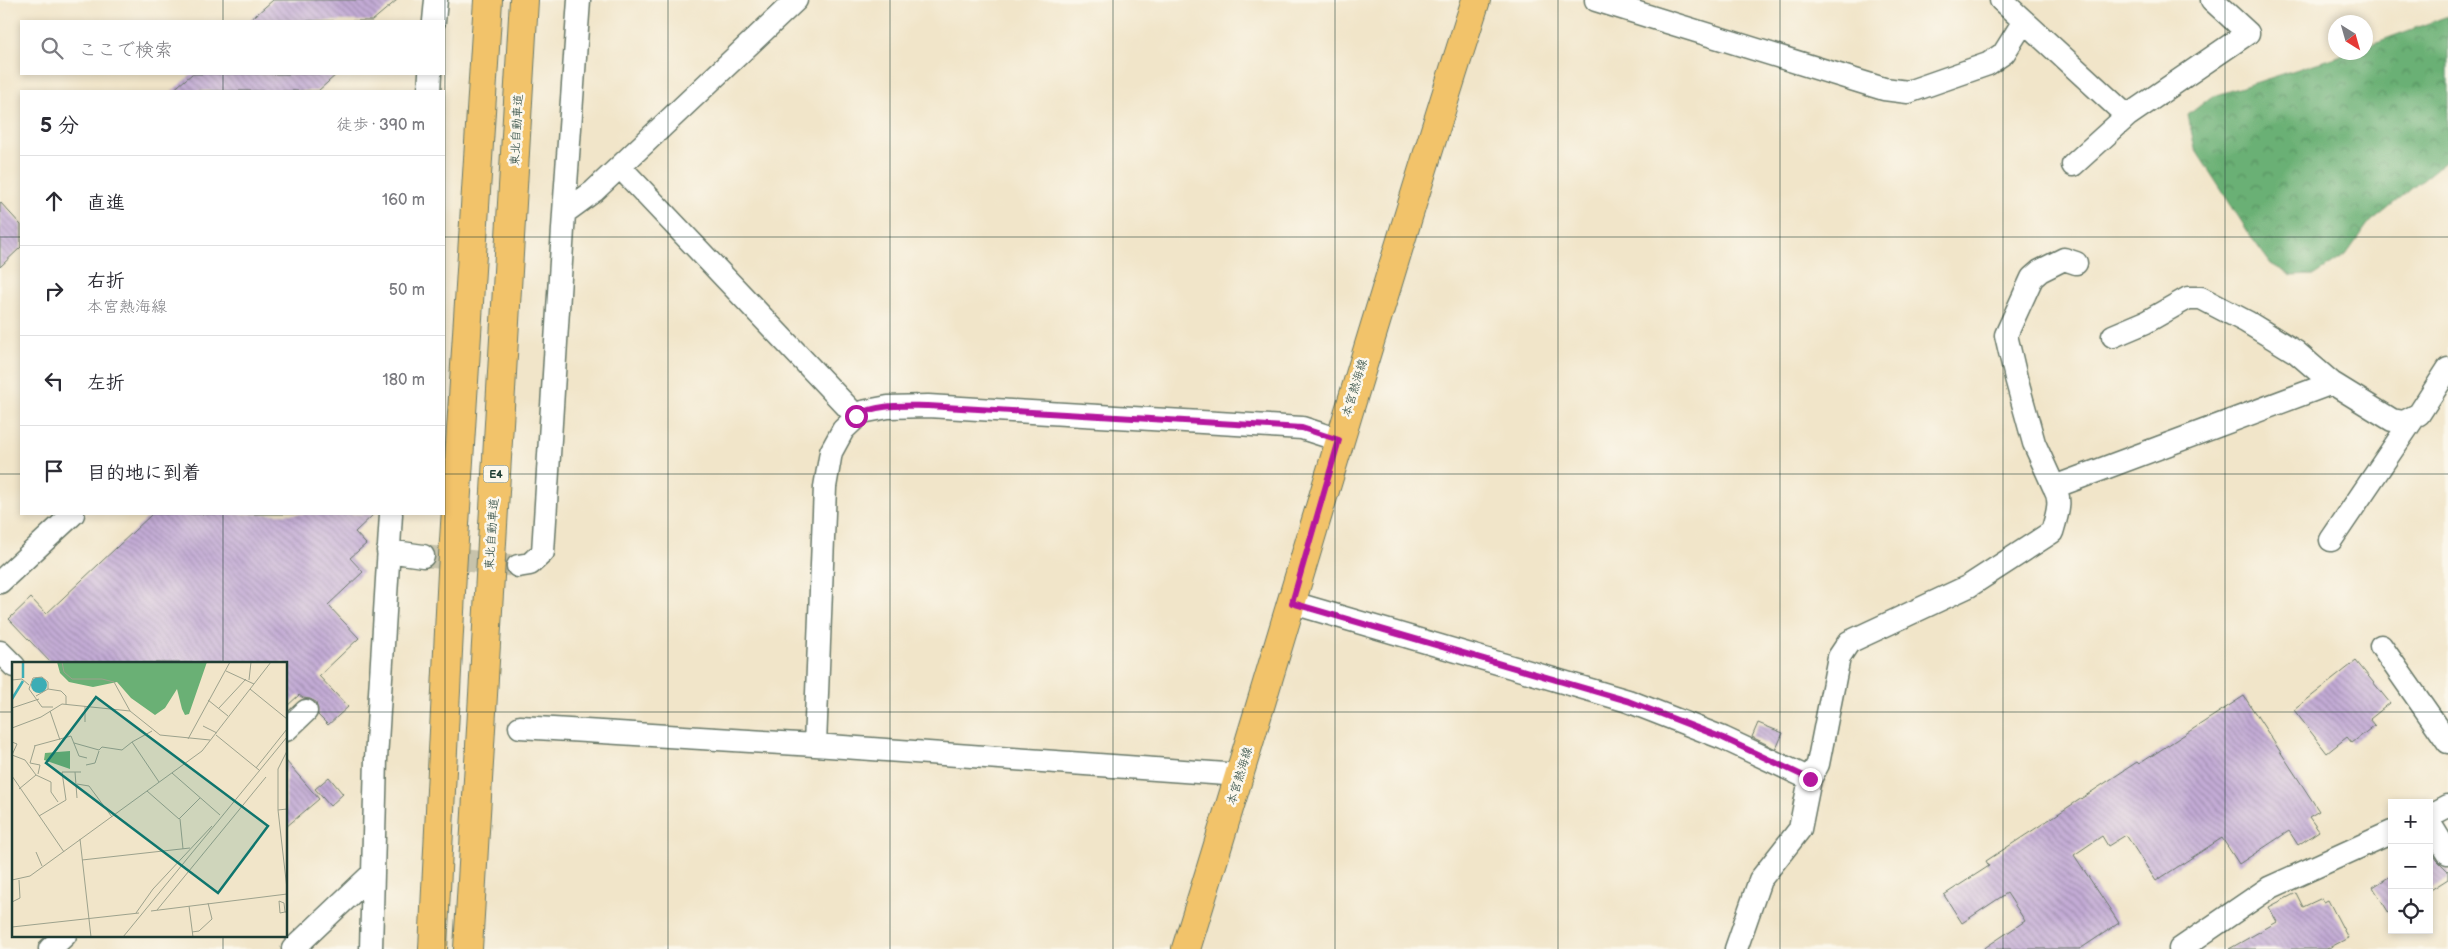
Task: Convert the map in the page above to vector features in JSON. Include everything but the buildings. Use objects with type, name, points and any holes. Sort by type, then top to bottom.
[{"type":"main road","points":[[432,949],[452,572],[488,0]]},
{"type":"main road","name":"東北自動車道","points":[[468,949],[524,0]]},
{"type":"main road","name":"本宮熱海線","points":[[1186,949],[1292,603],[1339,440],[1476,0]]},
{"type":"street","points":[[434,20],[436,0]]},
{"type":"street","points":[[518,566],[530,564],[543,552],[564,214],[580,0]]},
{"type":"street","points":[[564,214],[594,191],[796,0]]},
{"type":"street","points":[[1596,0],[1884,89],[1908,92],[1988,64],[2004,53],[2024,21]]},
{"type":"street","points":[[2001,0],[2127,116]]},
{"type":"street","points":[[2073,165],[2127,116],[2248,33],[2212,0]]},
{"type":"street","points":[[429,90],[430,75]]},
{"type":"street","points":[[620,167],[856,416]]},
{"type":"street","points":[[1736,949],[1760,880],[1800,829],[1810,779],[1818,764],[1839,657],[1843,649],[1860,636],[1913,614],[1969,586],[2052,532],[2058,515],[2058,493],[2034,443],[2006,335],[2032,278],[2040,271],[2064,259],[2076,263]]},
{"type":"street","points":[[2113,336],[2146,322],[2188,298],[2201,298],[2247,322],[2296,352],[2332,383],[2392,420],[2404,422],[2413,419]]},
{"type":"street","points":[[2331,540],[2448,369]]},
{"type":"street","points":[[2054,487],[2332,383]]},
{"type":"street","points":[[814,745],[825,487],[831,452],[843,430],[862,412],[888,407],[938,406],[1302,428],[1339,440]]},
{"type":"street","points":[[0,582],[72,515]]},
{"type":"street","points":[[371,949],[376,759],[391,515]]},
{"type":"street","points":[[388,551],[423,556]]},
{"type":"street","points":[[1292,603],[1628,701],[1723,738],[1810,779]]},
{"type":"street","points":[[2381,646],[2448,742]]},
{"type":"street","points":[[288,728],[306,711]]},
{"type":"street","points":[[520,727],[814,745],[1240,775]]},
{"type":"street","points":[[2433,814],[2448,806]]},
{"type":"street","points":[[2433,829],[2448,853]]},
{"type":"street","points":[[2180,949],[2269,888],[2388,834]]},
{"type":"street","points":[[293,949],[373,873]]},
{"type":"street","points":[[50,949],[64,936]]},
{"type":"green space","points":[[2448,16],[2448,159],[2368,224],[2346,255],[2315,275],[2292,276],[2271,264],[2254,241],[2195,149],[2188,115],[2211,97],[2328,59],[2373,60],[2373,43]]},
{"type":"tunnel","points":[[423,556],[518,566]]},
{"type":"route","points":[[856,416],[862,412],[888,407],[928,406],[1302,428],[1339,440],[1292,603],[1628,701],[1723,738],[1810,779]]}]
